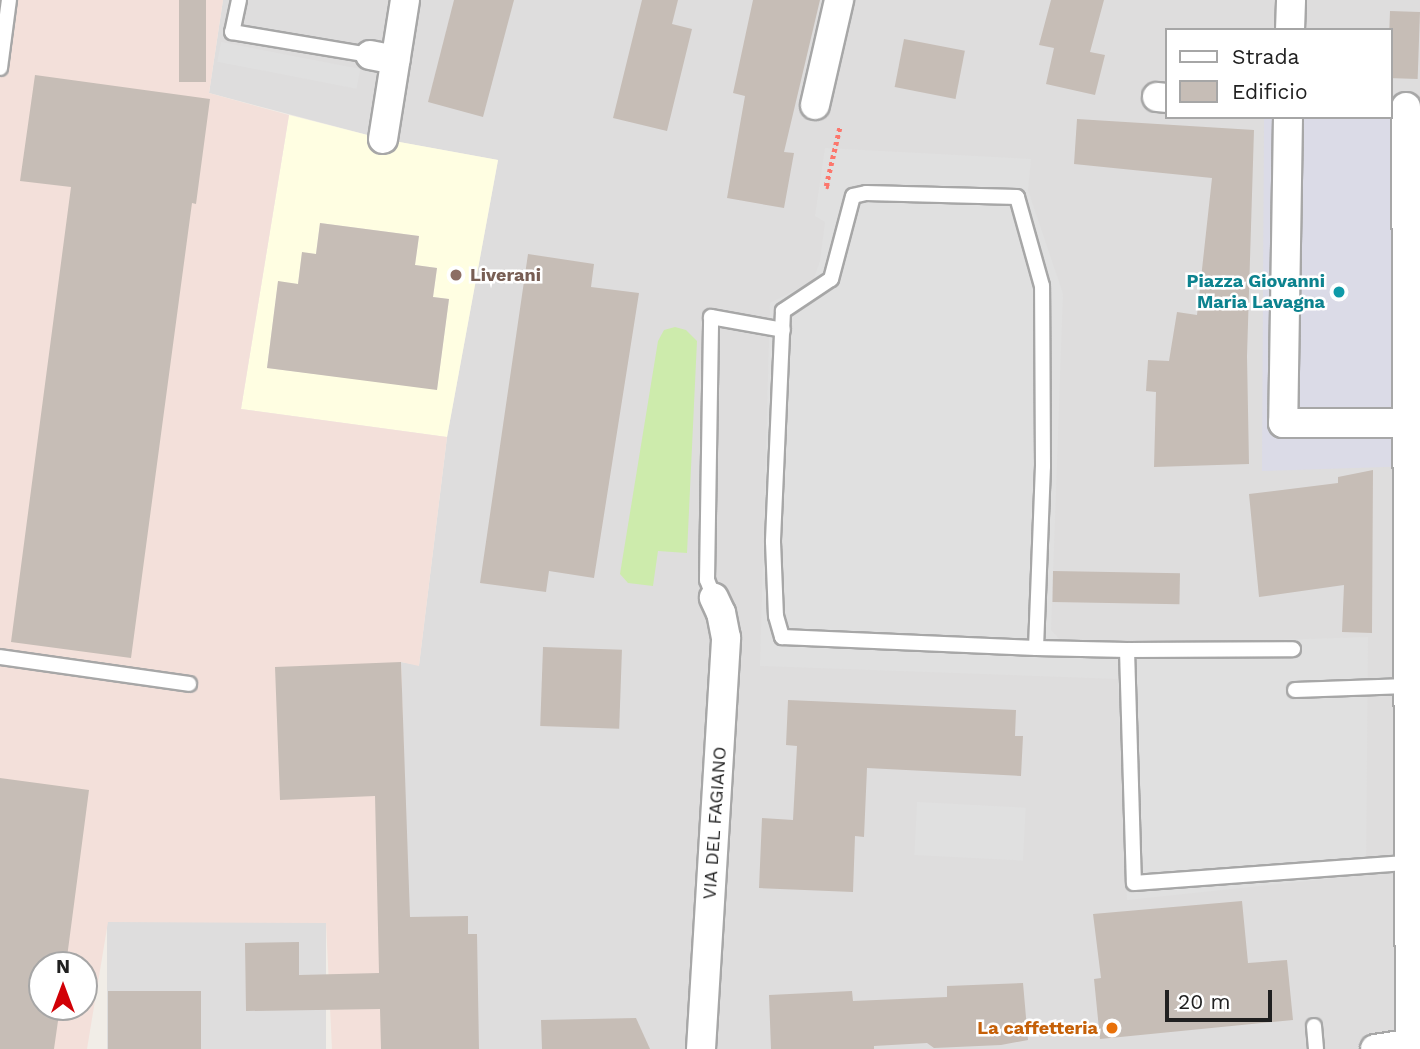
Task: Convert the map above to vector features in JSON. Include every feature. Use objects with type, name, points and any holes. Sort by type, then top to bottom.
[{"type":"street","points":[[383,139],[383,58],[405,0]]},
{"type":"street","points":[[815,104],[839,0]]},
{"type":"street","points":[[1290,28],[1291,0]]},
{"type":"street","points":[[1375,1049],[1413,1045],[1406,686],[1413,593],[1406,423],[1405,107]]},
{"type":"street","points":[[1287,119],[1283,424],[1406,423]]},
{"type":"street","name":"VIA DEL FAGIANO","points":[[702,1049],[726,638],[721,613],[714,598]]},
{"type":"lane","points":[[0,68],[9,0]]},
{"type":"lane","points":[[239,0],[232,32],[383,58]]},
{"type":"lane","points":[[1036,648],[1043,466],[1042,286],[1017,197],[866,193],[853,196],[831,279],[783,311],[773,542],[776,616],[782,637],[1036,648],[1293,649]]},
{"type":"lane","points":[[714,598],[707,580],[711,317],[783,330]]},
{"type":"lane","points":[[1127,650],[1133,883],[1408,863]]},
{"type":"lane","points":[[0,657],[189,684]]},
{"type":"lane","points":[[1295,690],[1406,686]]},
{"type":"lane","points":[[1314,1026],[1316,1049]]},
{"type":"path","points":[[815,104],[843,118],[826,186],[853,196]]},
{"type":"shaded area","points":[[0,0],[223,0],[209,93],[289,115],[241,409],[447,437],[419,666],[401,662],[412,1049],[332,1049],[326,923],[108,922],[98,982],[98,951],[28,951],[28,1021],[92,1021],[87,1049],[0,1049]]},
{"type":"shaded area","points":[[223,0],[1420,0],[1420,1049],[412,1049],[401,662],[419,665],[447,437],[498,160],[383,139],[209,93]]},
{"type":"shaded area","points":[[221,42],[360,69],[357,89],[217,62]]},
{"type":"shaded area","name":"Piazza Giovanni Maria Lavagna","points":[[1392,101],[1412,102],[1416,466],[1262,471],[1264,119],[1392,119]]},
{"type":"shaded area","name":"Liverani","points":[[289,115],[383,139],[498,160],[447,437],[241,409]],"holes":[[[320,223],[419,236],[415,265],[437,268],[433,297],[449,299],[437,389],[267,368],[278,282],[298,284],[302,253],[316,254]]]},
{"type":"shaded area","points":[[825,148],[1031,159],[1028,190],[1063,294],[1051,630],[1063,643],[1132,645],[1368,637],[1366,875],[1127,900],[1118,679],[760,666],[770,303],[813,281],[820,261],[825,222],[815,216]]},
{"type":"shaded area","points":[[917,802],[1026,808],[1023,861],[914,855]]},
{"type":"shaded area","points":[[107,922],[326,922],[326,1049],[107,1049]]},
{"type":"green space","points":[[675,327],[686,330],[697,341],[687,553],[658,551],[653,586],[628,583],[620,574],[658,341],[664,330]]},
{"type":"building","points":[[179,0],[206,0],[206,82],[179,82]]},
{"type":"building","points":[[454,0],[514,0],[483,117],[428,102]]},
{"type":"building","points":[[642,0],[678,0],[672,24],[692,29],[667,131],[613,118]]},
{"type":"building","points":[[753,0],[820,0],[784,152],[794,153],[784,208],[727,198],[745,96],[733,93]]},
{"type":"building","points":[[1051,0],[1104,0],[1090,52],[1105,55],[1095,95],[1046,84],[1054,48],[1039,45]]},
{"type":"building","points":[[1390,11],[1420,12],[1418,79],[1392,78]]},
{"type":"building","points":[[904,39],[965,51],[956,99],[895,87]]},
{"type":"building","points":[[35,75],[210,99],[196,204],[192,203],[131,658],[11,642],[71,187],[20,181]]},
{"type":"building","points":[[1077,119],[1254,130],[1247,356],[1249,464],[1154,467],[1156,392],[1146,391],[1148,360],[1169,361],[1177,312],[1197,315],[1212,178],[1074,164]]},
{"type":"building","points":[[320,223],[419,236],[415,265],[437,268],[433,297],[449,299],[437,390],[267,368],[278,281],[298,284],[302,252],[316,254]]},
{"type":"building","points":[[528,254],[594,264],[591,287],[639,293],[594,578],[549,571],[546,592],[480,583]]},
{"type":"building","points":[[1373,470],[1372,633],[1342,632],[1344,585],[1259,597],[1249,494],[1338,483],[1338,477]]},
{"type":"building","points":[[1053,571],[1180,573],[1179,604],[1052,602]]},
{"type":"building","points":[[543,647],[622,650],[619,729],[540,726]]},
{"type":"building","points":[[401,662],[410,917],[468,916],[468,934],[477,934],[479,1049],[381,1049],[380,1009],[246,1011],[245,943],[299,942],[299,975],[379,973],[375,796],[280,800],[275,667]]},
{"type":"building","points":[[788,700],[1016,710],[1015,736],[1023,736],[1021,776],[867,768],[864,837],[855,836],[853,892],[759,888],[762,818],[793,820],[797,746],[786,745]]},
{"type":"building","points":[[0,778],[89,790],[68,951],[28,951],[28,1021],[58,1021],[54,1049],[0,1049]]},
{"type":"building","points":[[1242,901],[1248,963],[1287,960],[1293,1020],[1100,1039],[1094,979],[1101,978],[1093,914]]},
{"type":"building","points":[[1023,983],[1028,1040],[1001,1045],[934,1048],[927,1043],[874,1046],[874,1049],[771,1049],[769,995],[852,991],[853,1001],[947,997],[947,986]]},
{"type":"building","points":[[108,991],[201,991],[201,1049],[108,1049]]},
{"type":"building","points":[[636,1018],[650,1049],[542,1049],[541,1020]]},
{"type":"place","name":"Liverani","points":[[456,275]]},
{"type":"place","name":"Piazza Giovanni Maria Lavagna","points":[[1339,292]]},
{"type":"place","name":"La caffetteria","points":[[1112,1028]]}]
